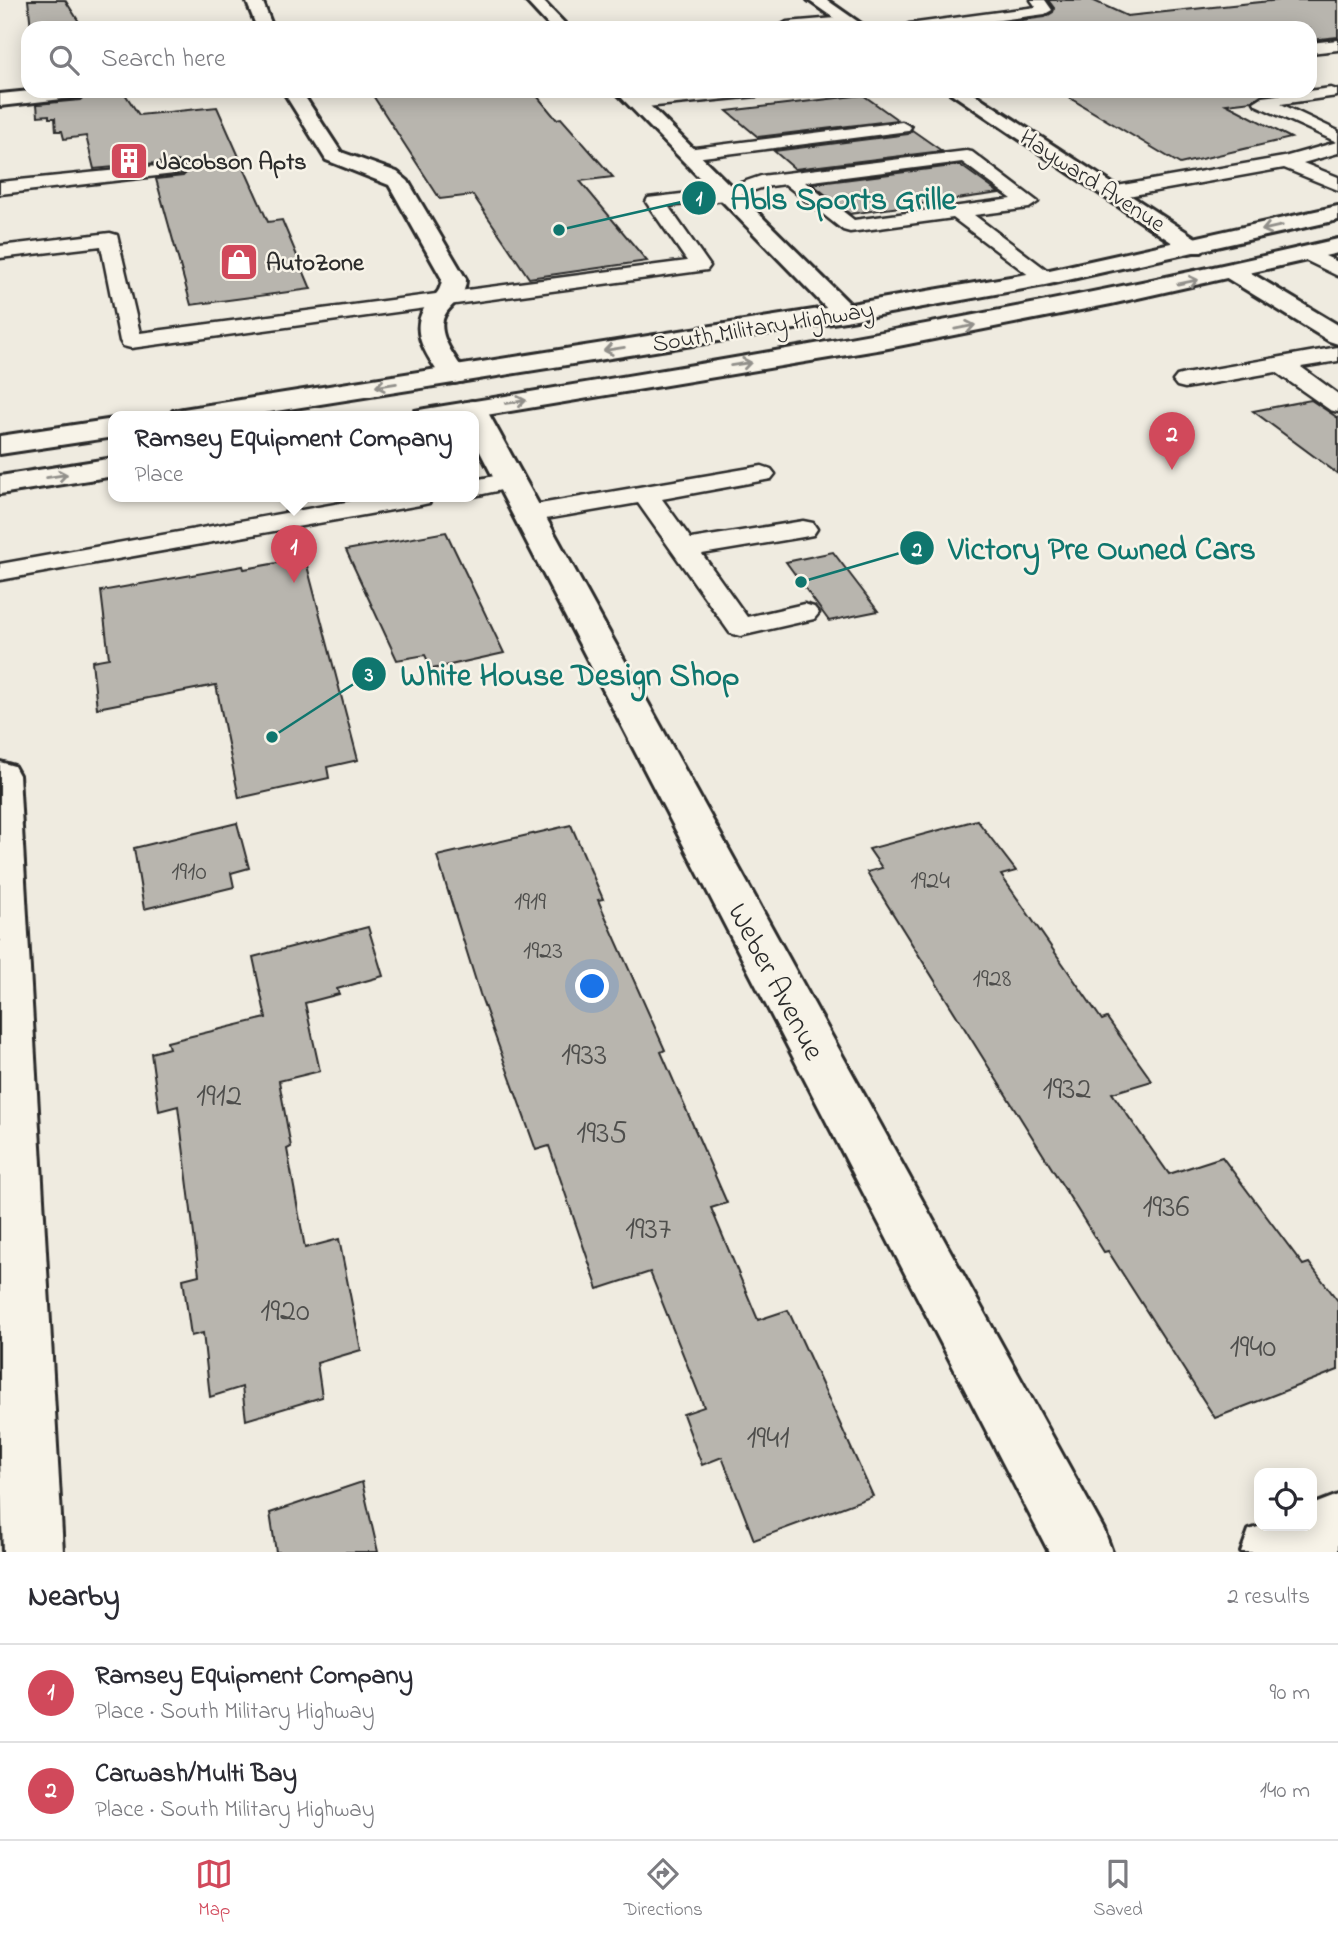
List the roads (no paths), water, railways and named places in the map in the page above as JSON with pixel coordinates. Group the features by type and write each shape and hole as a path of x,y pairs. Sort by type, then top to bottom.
{"street":[{"path":"254,0 262,21"},
{"path":"533,0 554,21"},
{"path":"816,0 848,21"},
{"path":"0,100 21,98"},
{"path":"296,98 332,156 387,174 397,181 454,279 450,297"},
{"path":"631,98 845,313"},
{"name":"Hayward Avenue","path":"968,98 1194,247"},
{"name":"South Military Highway","path":"434,411 463,392 845,313 1045,278 1338,213"},
{"name":"South Military Highway","path":"250,411 463,392 957,328 1233,272 1338,246"},
{"path":"1233,272 1338,336"},
{"name":"Weber Avenue","path":"450,297 433,313 433,341 463,392 471,411"},
{"path":"0,445 108,429"},
{"name":"Weber Avenue","path":"479,432 504,494 1082,1552"},
{"path":"0,485 108,468"},
{"path":"0,775 33,1552"},
{"path":"1271,1552 1338,1525"}],"lane":[{"path":"962,21 1045,10 1038,0"},
{"path":"1317,48 1338,45"},
{"path":"1317,50 1338,58"},
{"path":"1317,87 1334,95"},
{"path":"1303,98 1262,102 1338,137"},
{"path":"687,154 902,127"},
{"path":"1111,192 1286,163 1338,147"},
{"path":"0,252 110,239 131,341 700,266 655,202 726,194 761,183 790,179 967,156 1029,202 850,226 790,179"},
{"path":"1286,163 1338,184"},
{"path":"0,188 177,169"},
{"path":"957,212 1045,278"},
{"path":"1308,254 1338,270"},
{"path":"1185,381 1338,355"},
{"path":"1282,365 1338,405"},
{"path":"504,494 645,494 762,474"},
{"path":"645,494 740,627 804,613"},
{"path":"262,502 269,524"},
{"path":"0,572 392,502"},
{"path":"684,549 803,529"}],"place":[{"name":"Jacobson Apts","path":"129,161"},
{"name":"Abls Sports Grille","path":"559,230"},
{"name":"AutoZone","path":"239,262"},
{"name":"Carwash/Multi Bay","path":"1172,470"},
{"name":"Victory Pre Owned Cars","path":"801,582"},
{"name":"Ramsey Equipment Company","path":"294,583"},
{"name":"White House Design Shop","path":"272,737"}]}
